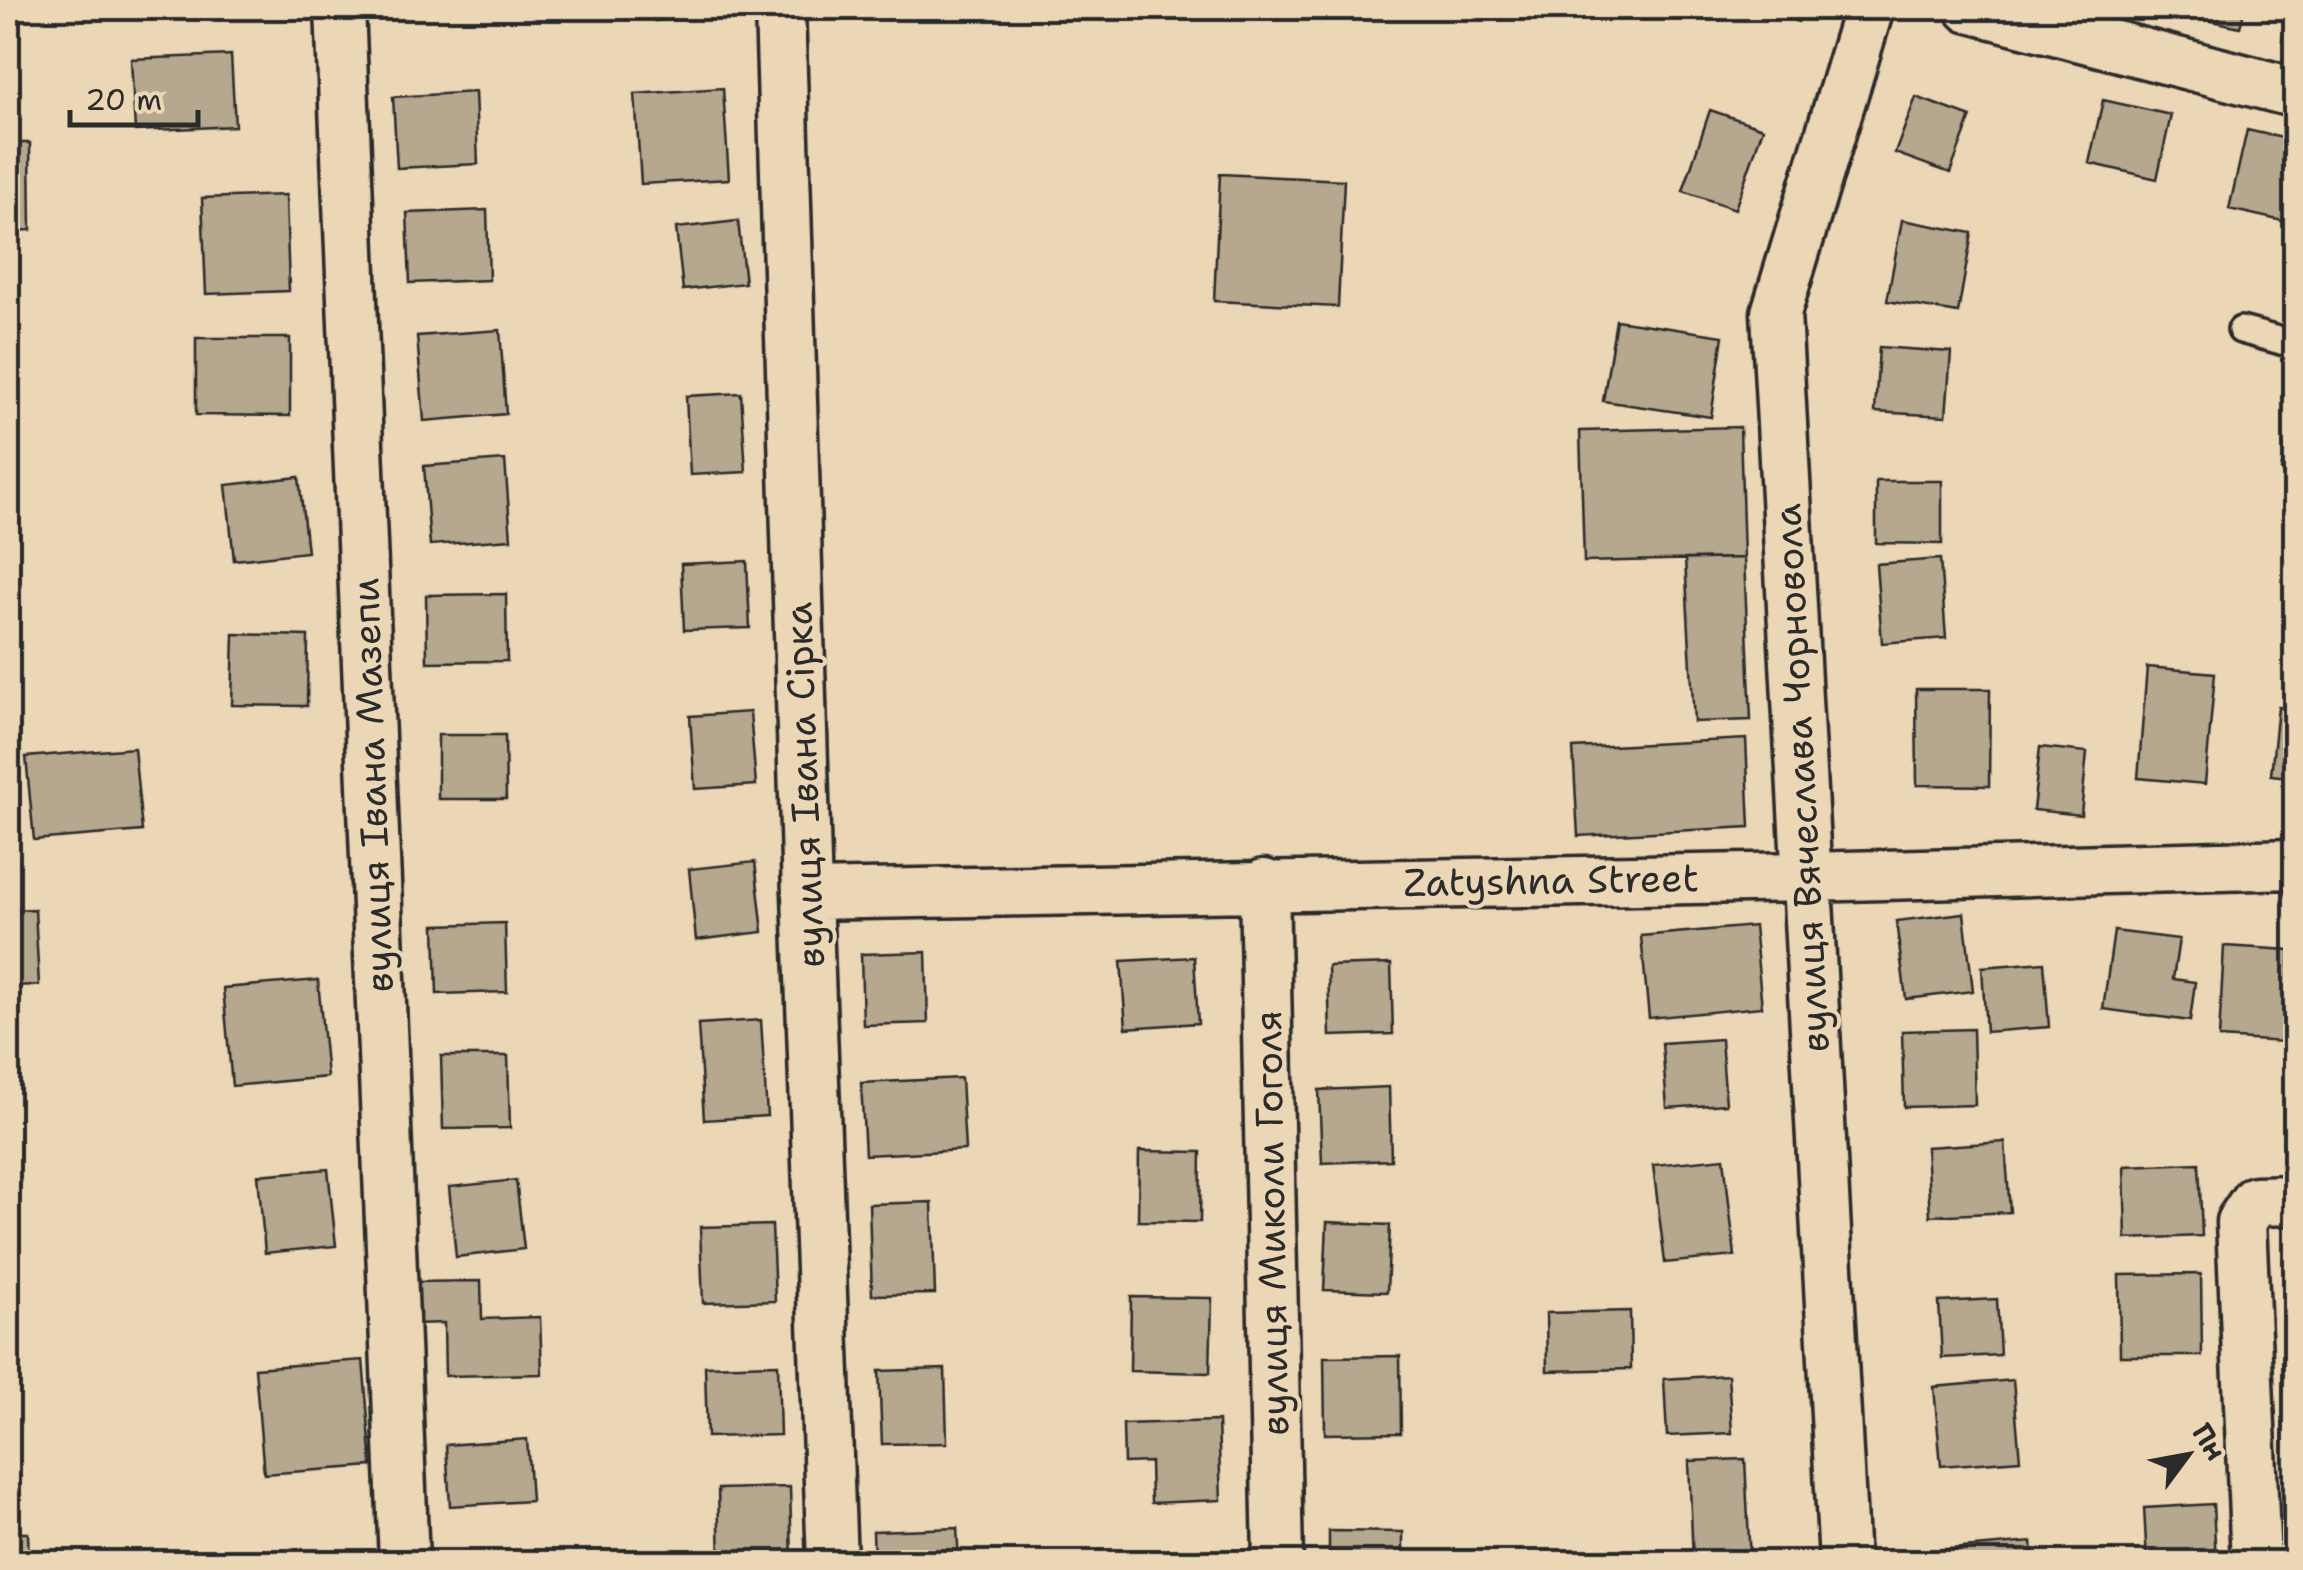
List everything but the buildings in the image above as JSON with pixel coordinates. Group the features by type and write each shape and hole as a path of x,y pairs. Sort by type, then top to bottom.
{"street":[{"name":"вулиця Івана Мазепи","path":"340,8 404,1562"},
{"name":"вулиця Івана Сірка","path":"780,8 832,1562"},
{"name":"вулиця Вячеслава Чорновола","path":"1844,1562 1776,314 1869,8"},
{"path":"1970,8 2296,93"},
{"name":"Zatyshna Street","path":"807,896 2296,864"},
{"name":"вулиця Миколи Гоголя","path":"1264,884 1278,1562"},
{"path":"2256,1562 2241,1222 2255,1201 2296,1200"}],"lane":[{"path":"2241,330 2296,344"}]}
